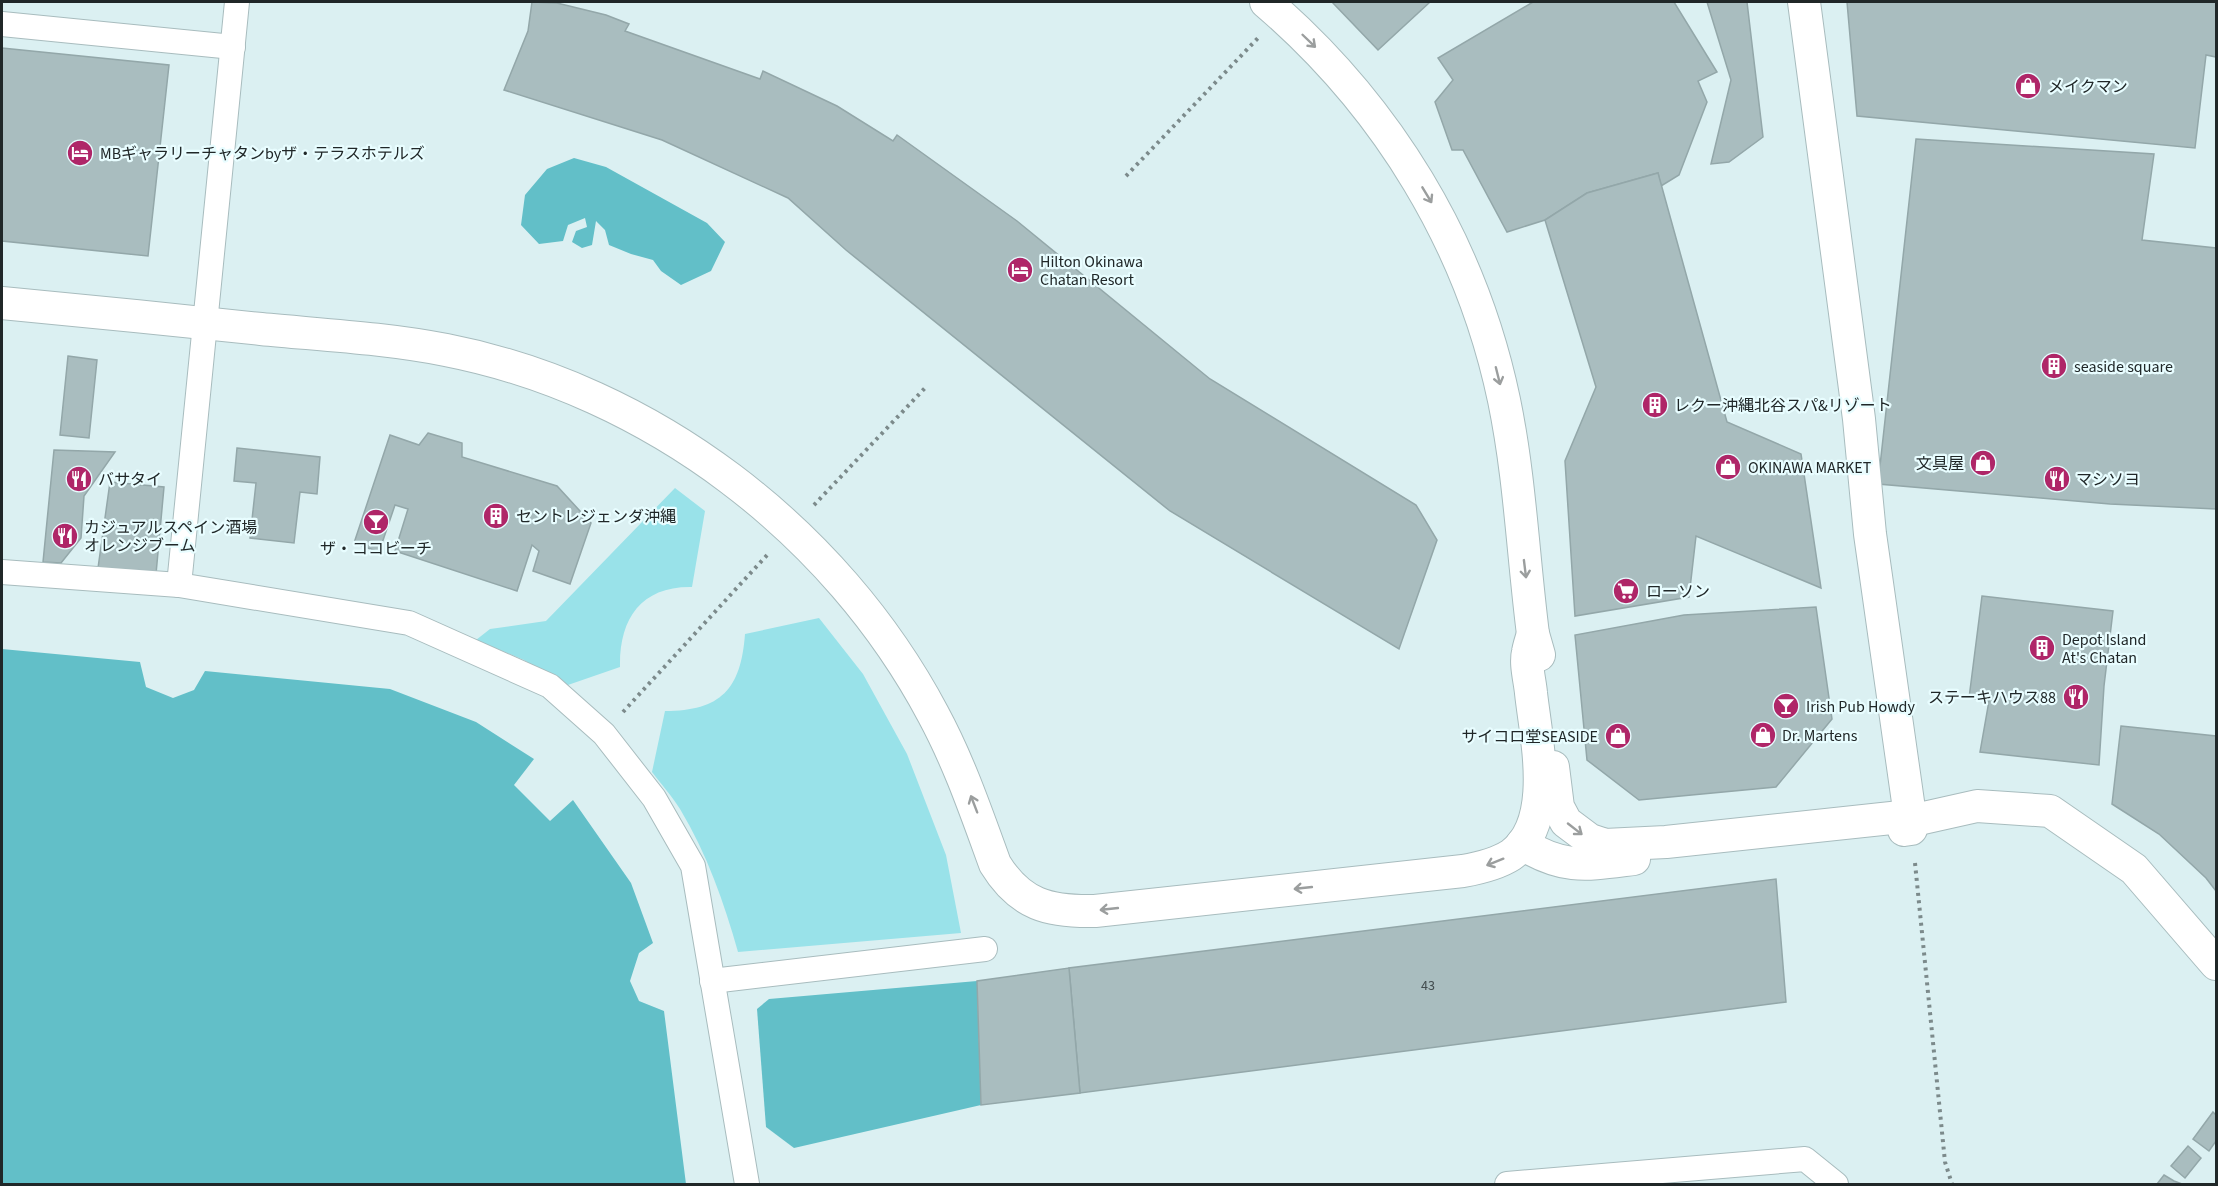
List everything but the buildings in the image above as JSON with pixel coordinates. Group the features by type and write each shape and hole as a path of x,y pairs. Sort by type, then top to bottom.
{"street":[{"path":"178,585 237,2"},
{"path":"1266,2 1343,76 1376,116 1405,158 1432,204 1467,275 1488,338 1504,401 1513,452 1533,634 1538,652 1558,807 1566,822 1590,840 1605,845 1619,846 1911,822"},
{"path":"1804,2 1859,419 1870,534 1911,822"},
{"path":"2,24 233,47"},
{"path":"2,303 385,341 447,350 539,377 623,412 655,429 717,468 779,517 807,543 874,621 919,690 944,734 969,790 995,864 1012,887 1023,897 1057,910 1095,910 1463,871 1494,864 1509,856 1521,844 1536,816 1539,796 1539,772 1527,654 1533,634"},
{"path":"2,572 178,585 409,623 550,686 604,734 654,798 693,866 747,1185"},
{"path":"1521,844 1554,860 1579,864 1911,822 1977,806 2050,811 2134,869 2217,964"},
{"path":"712,981 985,949"},
{"path":"1508,1185 1805,1159 1836,1185"}],"path":[{"path":"1126,176 1261,35"},
{"path":"810,509 925,388"},
{"path":"604,734 774,548"},
{"path":"1911,822 1945,1162 1952,1185"}],"shaded area":[{"path":"574,158 606,167 707,223 725,242 711,271 681,285 661,271 653,260 609,245 605,230 596,221 592,245 582,248 572,242 576,231 587,227 585,218 568,225 563,241 539,244 521,225 525,195 547,169"},
{"path":"675,488 705,511 692,587 659,592 636,609 624,634 620,667 565,686 524,660 476,640 490,629 546,621"},
{"path":"819,618 863,674 907,754 946,855 961,933 738,952 707,861 677,804 652,772 665,711 701,707 724,693 733,683 739,669 745,634"},
{"path":"2,649 140,662 146,687 173,698 194,690 205,671 390,689 476,722 534,759 514,785 550,821 573,800 631,883 653,943 639,953 630,981 639,1001 664,1011 686,1184 2,1184"},
{"path":"977,981 981,1105 794,1148 766,1127 757,1009 769,999"}],"place":[{"name":"メイクマン","path":"2028,86"},
{"name":"MBギャラリーチャタンbyザ・テラスホテルズ","path":"80,153"},
{"name":"Hilton Okinawa Chatan Resort","path":"1020,270"},
{"name":"seaside square","path":"2054,366"},
{"name":"レクー沖縄北谷スパ&リゾート","path":"1655,405"},
{"name":"文具屋","path":"1983,463"},
{"name":"OKINAWA MARKET","path":"1728,467"},
{"name":"バサタイ","path":"79,479"},
{"name":"マシソヨ","path":"2057,479"},
{"name":"セントレジェンダ沖縄","path":"496,516"},
{"name":"ザ・ココビーチ","path":"376,522"},
{"name":"カジュアルスペイン酒場 オレンジブーム","path":"65,536"},
{"name":"ローソン","path":"1626,591"},
{"name":"Depot Island At's Chatan","path":"2042,648"},
{"name":"ステーキハウス88","path":"2076,697"},
{"name":"Irish Pub Howdy","path":"1786,706"},
{"name":"Dr. Martens","path":"1763,735"},
{"name":"サイコロ堂SEASIDE","path":"1618,736"}]}
